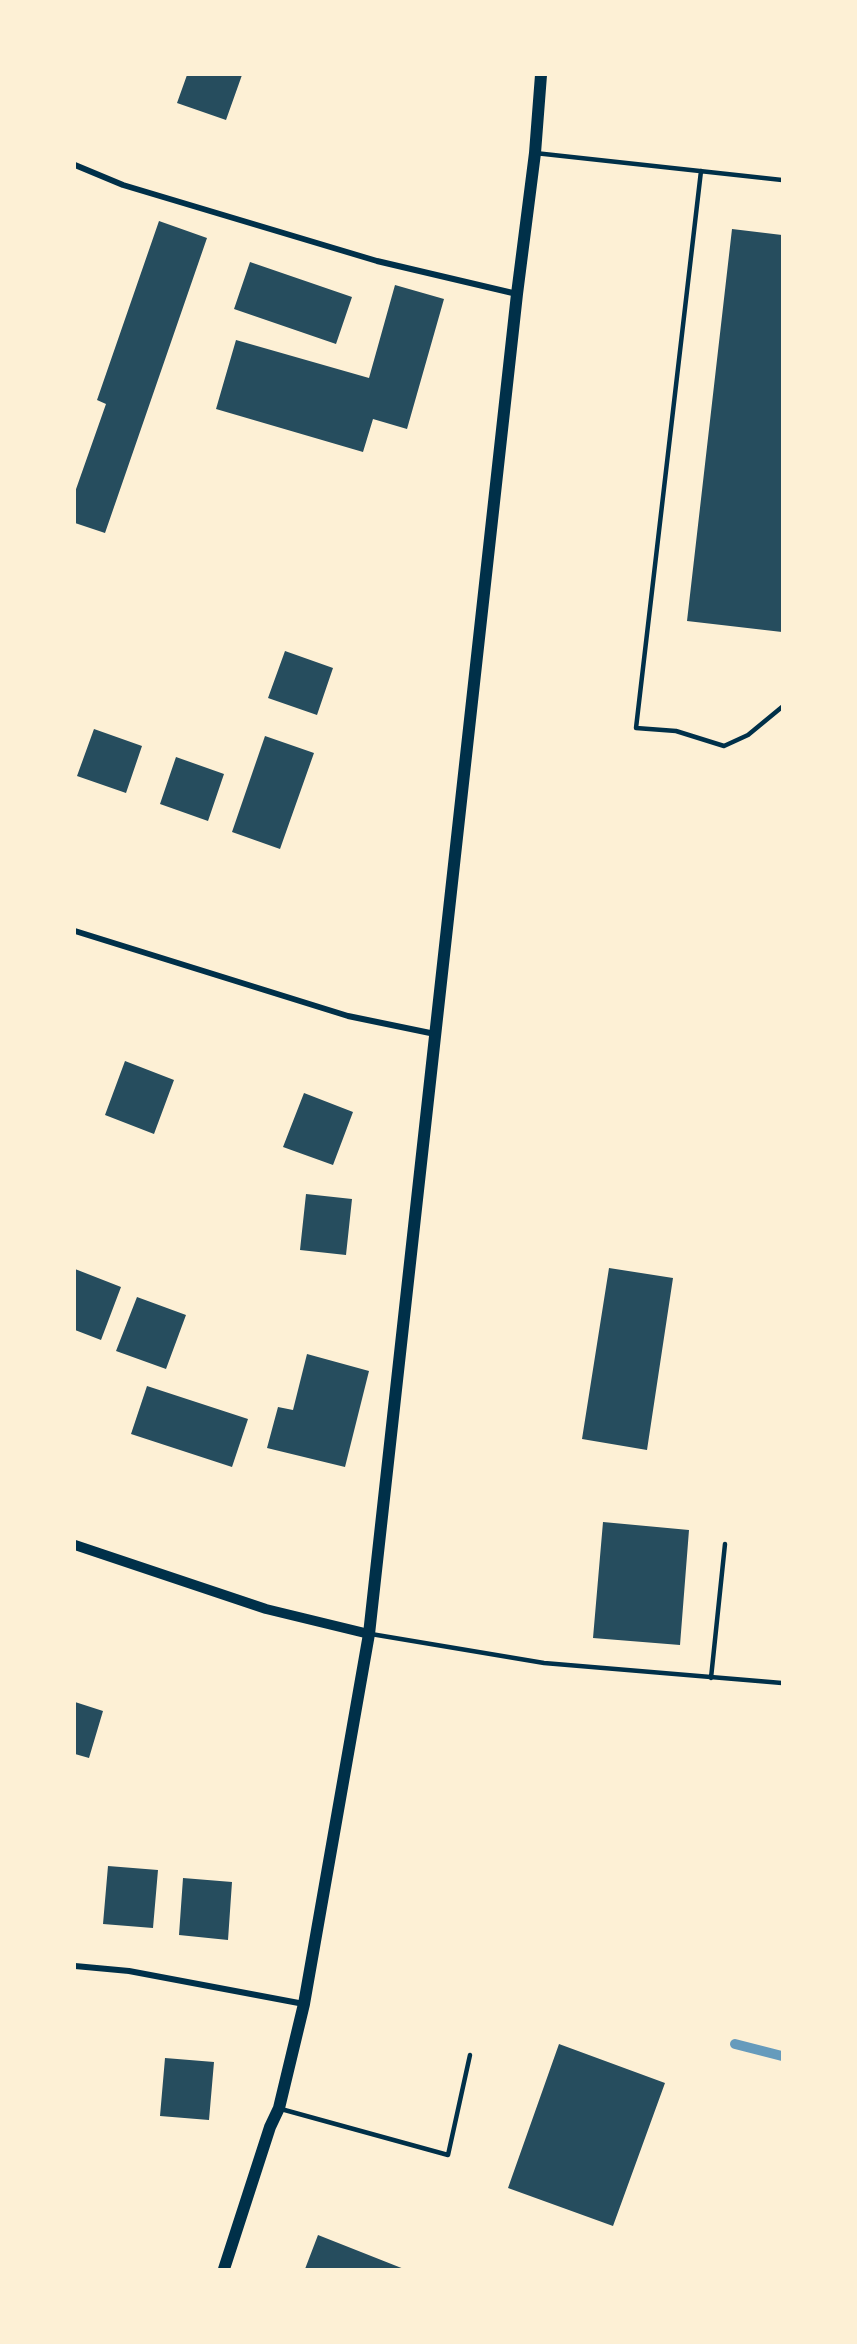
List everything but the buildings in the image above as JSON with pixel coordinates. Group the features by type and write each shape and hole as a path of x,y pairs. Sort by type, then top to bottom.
{"main road":[{"path":"224,2269 270,2127 279,2108 304,2004 369,1634 517,294 535,153 541,75"}],"street":[{"path":"75,165 123,184 377,261 517,294"},
{"path":"75,931 348,1016 435,1034"},
{"path":"75,1545 266,1609 369,1634"},
{"path":"75,1966 129,1971 304,2004"}],"lane":[{"path":"535,153 782,180"},
{"path":"701,171 636,728 676,731 724,746 748,735 782,708"},
{"path":"711,1678 725,1544"},
{"path":"369,1634 544,1663 782,1683"},
{"path":"279,2108 448,2155 470,2055"}],"waterway":[{"path":"735,2044 782,2056"}]}
